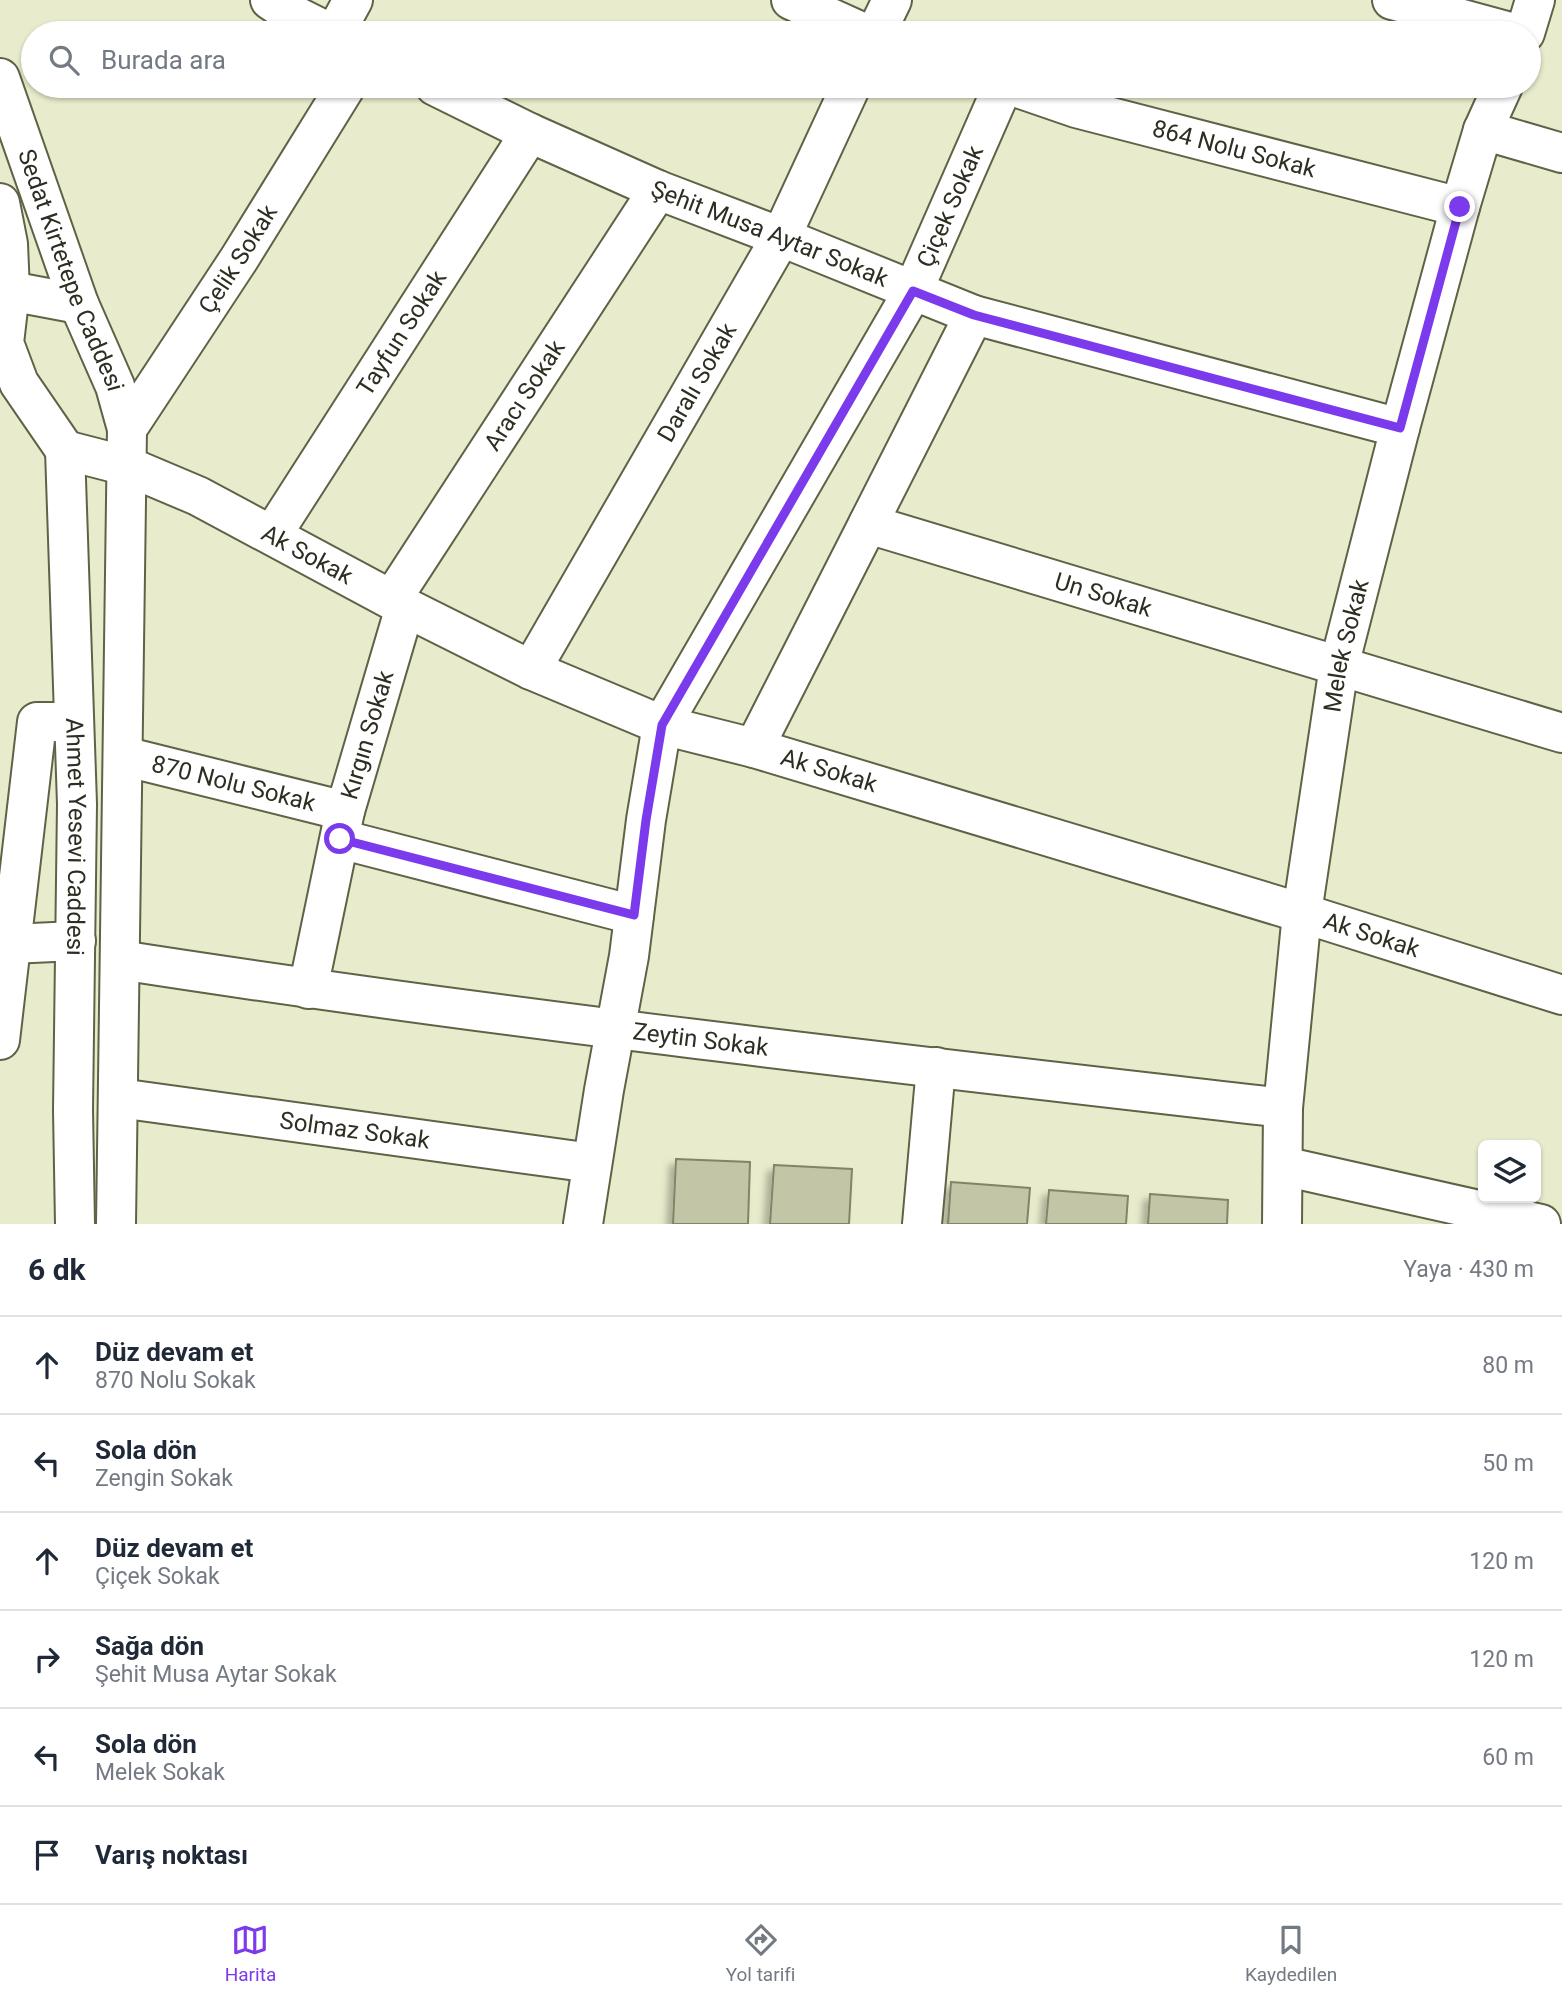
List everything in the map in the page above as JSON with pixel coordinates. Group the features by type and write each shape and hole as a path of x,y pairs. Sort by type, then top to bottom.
{"street":[{"path":"271,0 306,21"},
{"path":"342,21 354,0"},
{"path":"791,0 837,21"},
{"path":"882,21 892,0"},
{"path":"1392,0 1470,21"},
{"path":"1529,21 1535,0"},
{"name":"Sedat Kirtetepe Caddesi","path":"0,78 79,304 115,386 127,447"},
{"name":"Çelik Sokak","path":"127,447 339,98"},
{"name":"Şehit Musa Aytar Sokak","path":"459,98 658,190 974,315 1400,428"},
{"name":"Daralı Sokak","path":"531,670 782,237 846,98"},
{"name":"Çiçek Sokak","path":"662,725 913,291 998,98"},
{"name":"864 Nolu Sokak","path":"1047,98 1076,108 1460,207"},
{"name":"Melek Sokak","path":"1282,1224 1283,1108 1302,913 1339,666 1460,207 1483,130 1498,98"},
{"path":"1483,130 1562,153"},
{"name":"Tayfun Sokak","path":"272,535 530,133"},
{"name":"Aracı Sokak","path":"399,603 658,190"},
{"name":"Sedat Kirtetepe Caddesi","path":"0,203 8,244 4,343 10,380 65,450"},
{"path":"5,293 79,304"},
{"path":"754,748 974,315"},
{"name":"Ak Sokak","path":"65,450 127,447 198,496 399,603 531,670 662,725 754,748 1302,913 1562,995"},
{"name":"Ahmet Yesevi Caddesi","path":"116,1224 127,447"},
{"name":"Ahmet Yesevi Caddesi","path":"65,450 55,722 77,804 73,1110 75,1224"},
{"name":"Un Sokak","path":"868,524 1562,733"},
{"name":"Kırgın Sokak","path":"308,989 342,825 399,603"},
{"path":"0,1040 10,944 55,722"},
{"path":"583,1224 629,956 646,820 662,725"},
{"name":"870 Nolu Sokak","path":"123,756 634,915"},
{"path":"10,944 76,941"},
{"name":"Zeytin Sokak","path":"120,960 308,989 1283,1108"},
{"path":"922,1224 936,1067"},
{"name":"Solmaz Sokak","path":"119,1098 592,1163"},
{"path":"1283,1167 1541,1224"}],"building":[{"path":"676,1159 750,1162 748,1224 673,1224"},
{"path":"774,1165 852,1169 849,1224 770,1224"},
{"path":"951,1182 1030,1188 1027,1224 948,1224"},
{"path":"1049,1190 1128,1196 1126,1224 1046,1224"},
{"path":"1150,1194 1228,1200 1227,1224 1148,1224"}],"route":[{"path":"340,839 634,915 662,725 913,291 974,315 1400,428 1460,207"}]}
